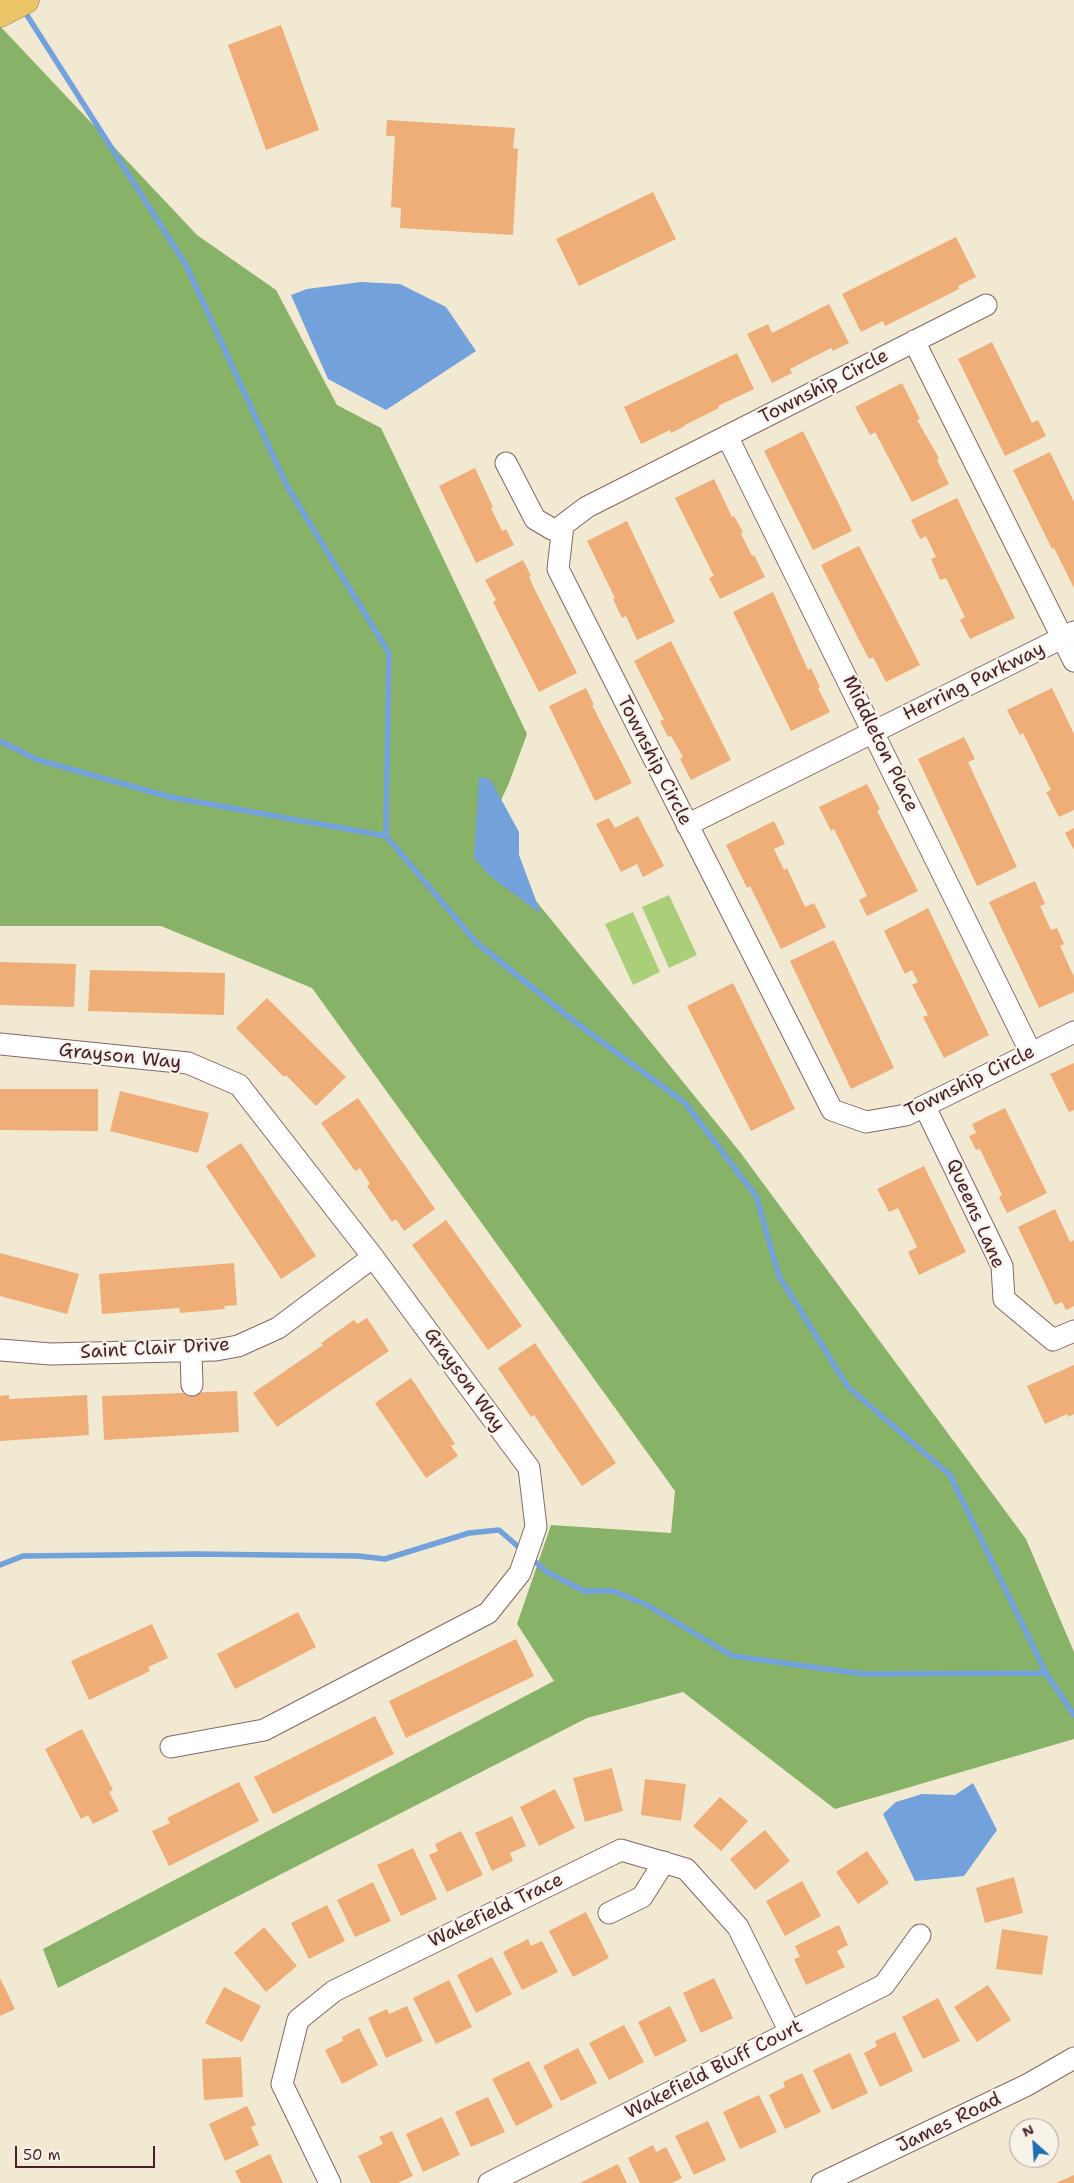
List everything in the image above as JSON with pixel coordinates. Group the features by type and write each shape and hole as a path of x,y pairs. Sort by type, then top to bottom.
{"main road":[{"path":"0,13 24,0"}],"street":[{"name":"Township Circle","path":"986,305 587,507 563,525 558,569 832,1110 866,1122 906,1115 1074,1032"},
{"path":"914,341 1068,635 1074,661"},
{"name":"Middleton Place","path":"727,436 1031,1053"},
{"path":"506,463 535,519 552,529 562,532"},
{"name":"Herring Parkway","path":"686,825 1068,635"},
{"name":"Grayson Way","path":"0,1044 188,1063 239,1085 373,1257 529,1468 536,1527 520,1573 488,1612 264,1730 171,1747"},
{"name":"Queens Lane","path":"925,1107 1002,1266 1004,1299 1053,1340 1074,1331"},
{"name":"Saint Clair Drive","path":"0,1350 43,1354 216,1350 238,1346 260,1338 296,1315 373,1257"},
{"path":"191,1351 192,1385"},
{"name":"Wakefield Trace","path":"330,2183 282,2084 298,2020 334,1991 622,1850 686,1869 738,1928 790,2032"},
{"path":"609,1913 642,1897 664,1862"},
{"name":"Wakefield Bluff Court","path":"489,2183 884,1985 920,1935"},
{"name":"James Road","path":"822,2183 1027,2085 1074,2058"}],"green space":[{"path":"0,26 197,235 276,290 337,405 381,428 527,734 509,783 484,837 740,1152 1026,1539 1074,1652 1074,1739 835,1809 683,1692 587,1718 58,1988 43,1949 554,1681 517,1624 551,1525 671,1533 675,1491 312,988 161,926 0,926"},
{"path":"669,895 697,955 669,968 642,907"},
{"path":"633,912 660,972 633,985 605,924"}],"water":[{"path":"361,282 400,284 446,307 476,351 386,410 328,379 291,295 307,289"},
{"path":"479,777 490,779 519,832 519,855 541,914 490,876 474,858"},
{"path":"973,1783 997,1830 964,1876 915,1881 883,1814 896,1802 922,1794 955,1795"}],"building":[{"path":"281,25 319,130 266,150 228,45"},
{"path":"387,120 515,128 513,148 518,149 513,235 400,228 401,208 391,207 395,136 386,136"},
{"path":"653,192 676,239 579,286 556,239"},
{"path":"956,237 976,277 958,286 959,289 885,326 883,321 861,332 842,294"},
{"path":"829,304 849,343 833,351 831,348 790,369 792,373 772,383 747,334 768,324 772,333"},
{"path":"992,342 1032,423 1038,420 1046,436 1005,456 958,359"},
{"path":"737,353 754,389 718,406 719,408 671,433 670,430 641,444 624,407"},
{"path":"902,383 920,419 917,420 939,458 937,460 949,484 912,502 875,432 870,435 855,407"},
{"path":"803,431 852,531 813,550 764,451"},
{"path":"1050,452 1074,502 1074,588 1054,548 1052,549 1013,470"},
{"path":"475,468 502,531 506,529 514,545 476,563 439,486"},
{"path":"714,479 732,517 734,516 743,532 741,534 752,556 754,555 765,577 720,599 709,578 714,576 675,498"},
{"path":"957,498 1015,618 970,639 960,620 965,617 946,578 940,580 931,559 936,557 926,536 920,539 911,520"},
{"path":"627,521 675,622 637,640 626,616 622,618 613,599 615,598 587,541"},
{"path":"859,546 920,665 886,682 873,657 869,659 821,565"},
{"path":"523,560 531,576 529,577 534,588 577,673 539,692 493,602 496,600 485,580"},
{"path":"773,592 808,670 811,668 820,687 818,688 830,712 791,731 733,612"},
{"path":"671,641 731,760 691,780 680,759 683,757 671,736 668,737 660,721 664,720 634,661"},
{"path":"586,688 594,705 592,705 632,783 595,801 549,706"},
{"path":"1052,688 1074,734 1074,810 1059,817 1046,792 1051,790 1023,733 1020,735 1007,710"},
{"path":"964,737 975,759 968,762 1017,867 977,886 918,759"},
{"path":"867,784 880,809 877,811 918,891 867,916 859,900 867,896 834,829 831,831 819,807"},
{"path":"638,816 664,866 643,877 637,864 621,872 596,824 609,818 615,828"},
{"path":"774,821 785,844 774,849 784,870 787,868 805,907 814,903 826,927 781,949 750,886 747,888 726,845"},
{"path":"1074,828 1074,850 1065,833"},
{"path":"1035,881 1045,904 1040,906 1051,930 1057,928 1064,944 1060,946 1074,977 1074,992 1039,1008 989,902"},
{"path":"928,908 989,1035 944,1058 923,1017 928,1015 912,985 918,982 912,970 905,974 884,931"},
{"path":"834,940 894,1068 851,1089 790,961"},
{"path":"0,962 76,964 74,1007 0,1005"},
{"path":"90,970 225,973 224,1015 88,1011"},
{"path":"733,983 795,1109 751,1131 687,1006"},
{"path":"267,998 346,1077 316,1106 286,1075 284,1077 236,1028"},
{"path":"1074,1063 1074,1110 1069,1112 1050,1074"},
{"path":"0,1089 98,1089 98,1131 0,1130"},
{"path":"120,1091 209,1113 198,1153 110,1131"},
{"path":"358,1098 435,1209 404,1231 396,1219 392,1222 367,1186 370,1184 360,1168 355,1171 321,1123"},
{"path":"1005,1108 1047,1193 1007,1213 999,1197 1002,1195 980,1149 976,1150 969,1136 976,1133 972,1124"},
{"path":"241,1143 316,1256 281,1279 206,1166"},
{"path":"924,1166 966,1252 919,1275 908,1252 917,1247 898,1208 889,1212 877,1189"},
{"path":"1055,1209 1070,1242 1074,1240 1074,1306 1066,1310 1062,1302 1055,1305 1018,1227"},
{"path":"446,1220 522,1326 488,1350 412,1245"},
{"path":"0,1253 79,1274 67,1314 0,1296"},
{"path":"234,1263 237,1305 224,1306 225,1309 180,1313 179,1308 102,1314 99,1274"},
{"path":"367,1318 389,1351 277,1427 253,1393 323,1345 321,1343 354,1320 357,1324"},
{"path":"535,1343 616,1463 582,1486 534,1415 531,1417 498,1368"},
{"path":"1074,1365 1074,1414 1068,1417 1067,1414 1045,1424 1027,1386"},
{"path":"411,1378 455,1444 451,1446 458,1456 426,1478 375,1403"},
{"path":"237,1391 239,1432 104,1440 102,1396"},
{"path":"9,1395 9,1399 87,1395 89,1435 0,1441 0,1396"},
{"path":"298,1612 316,1647 235,1689 217,1654"},
{"path":"152,1624 168,1658 148,1667 150,1671 89,1700 71,1661"},
{"path":"516,1639 534,1676 406,1738 389,1701"},
{"path":"375,1716 394,1754 273,1814 254,1777"},
{"path":"82,1729 113,1790 109,1792 119,1811 93,1824 88,1815 81,1819 45,1749"},
{"path":"612,1768 623,1811 585,1822 573,1778"},
{"path":"645,1779 686,1784 681,1821 641,1815"},
{"path":"239,1782 259,1821 169,1866 152,1831 170,1823 167,1818"},
{"path":"555,1789 575,1828 539,1846 520,1807"},
{"path":"720,1797 748,1821 721,1851 693,1826"},
{"path":"512,1816 526,1846 510,1853 513,1861 492,1871 475,1833"},
{"path":"765,1830 790,1861 755,1890 730,1859"},
{"path":"461,1831 483,1875 447,1892 429,1855 438,1851 435,1844"},
{"path":"413,1848 437,1899 401,1916 377,1865"},
{"path":"867,1851 889,1883 858,1904 836,1872"},
{"path":"1014,1877 1023,1913 985,1923 976,1888"},
{"path":"802,1881 821,1916 785,1936 766,1901"},
{"path":"373,1882 391,1921 355,1937 337,1900"},
{"path":"327,1905 345,1941 309,1959 291,1923"},
{"path":"586,1912 609,1958 573,1977 549,1931"},
{"path":"839,1925 848,1945 837,1951 845,1967 806,1985 794,1959 800,1957 795,1946"},
{"path":"264,1927 297,1966 266,1992 234,1953"},
{"path":"1002,1929 1048,1936 1042,1975 996,1969"},
{"path":"528,1939 531,1946 542,1941 558,1972 522,1990 503,1952"},
{"path":"492,1957 512,1994 476,2013 457,1975"},
{"path":"0,1978 15,2009 0,2016"},
{"path":"714,1978 733,2018 701,2033 683,1993"},
{"path":"449,1980 472,2027 436,2044 413,1998"},
{"path":"988,1985 1011,2020 977,2042 954,2007"},
{"path":"224,1987 261,2006 242,2042 205,2023"},
{"path":"938,1998 960,2041 923,2059 902,2017"},
{"path":"407,2006 423,2041 386,2058 368,2018 387,2009 389,2014"},
{"path":"670,2006 687,2041 655,2057 638,2022"},
{"path":"624,2025 644,2062 609,2080 589,2043"},
{"path":"359,2028 378,2065 342,2084 325,2050 343,2041 342,2037"},
{"path":"895,2032 913,2071 880,2087 864,2053 877,2046 875,2041"},
{"path":"578,2048 597,2083 561,2101 543,2066"},
{"path":"850,2053 868,2093 832,2110 813,2070"},
{"path":"241,2057 243,2097 204,2100 202,2059"},
{"path":"529,2061 553,2107 516,2126 492,2079"},
{"path":"802,2073 821,2112 785,2129 769,2095 785,2087 783,2082"},
{"path":"759,2095 777,2132 740,2149 723,2112"},
{"path":"488,2097 505,2132 471,2147 455,2112"},
{"path":"247,2106 256,2125 251,2127 259,2145 225,2161 209,2124"},
{"path":"442,2117 460,2155 423,2172 406,2134"},
{"path":"708,2121 726,2160 694,2175 675,2136"},
{"path":"392,2131 413,2176 398,2183 371,2183 358,2156 383,2144 379,2137"},
{"path":"653,2145 656,2152 666,2147 682,2178 672,2183 640,2183 628,2158"},
{"path":"270,2154 283,2183 241,2183 235,2171"},
{"path":"618,2164 627,2183 580,2183"},
{"path":"1074,2175 1074,2183 1056,2183"}],"waterway":[{"path":"23,9 186,265 287,486 389,653 386,836"},
{"path":"0,741 38,760 170,797 386,836 476,942 575,1022 685,1103 756,1196 779,1276 848,1387 950,1475 1046,1673 1074,1715"},
{"path":"0,1565 23,1556 196,1554 358,1556 385,1559 469,1533 499,1530 522,1550"},
{"path":"531,1558 547,1572 584,1591 613,1591 647,1605 733,1656 863,1674 1046,1673"}]}
